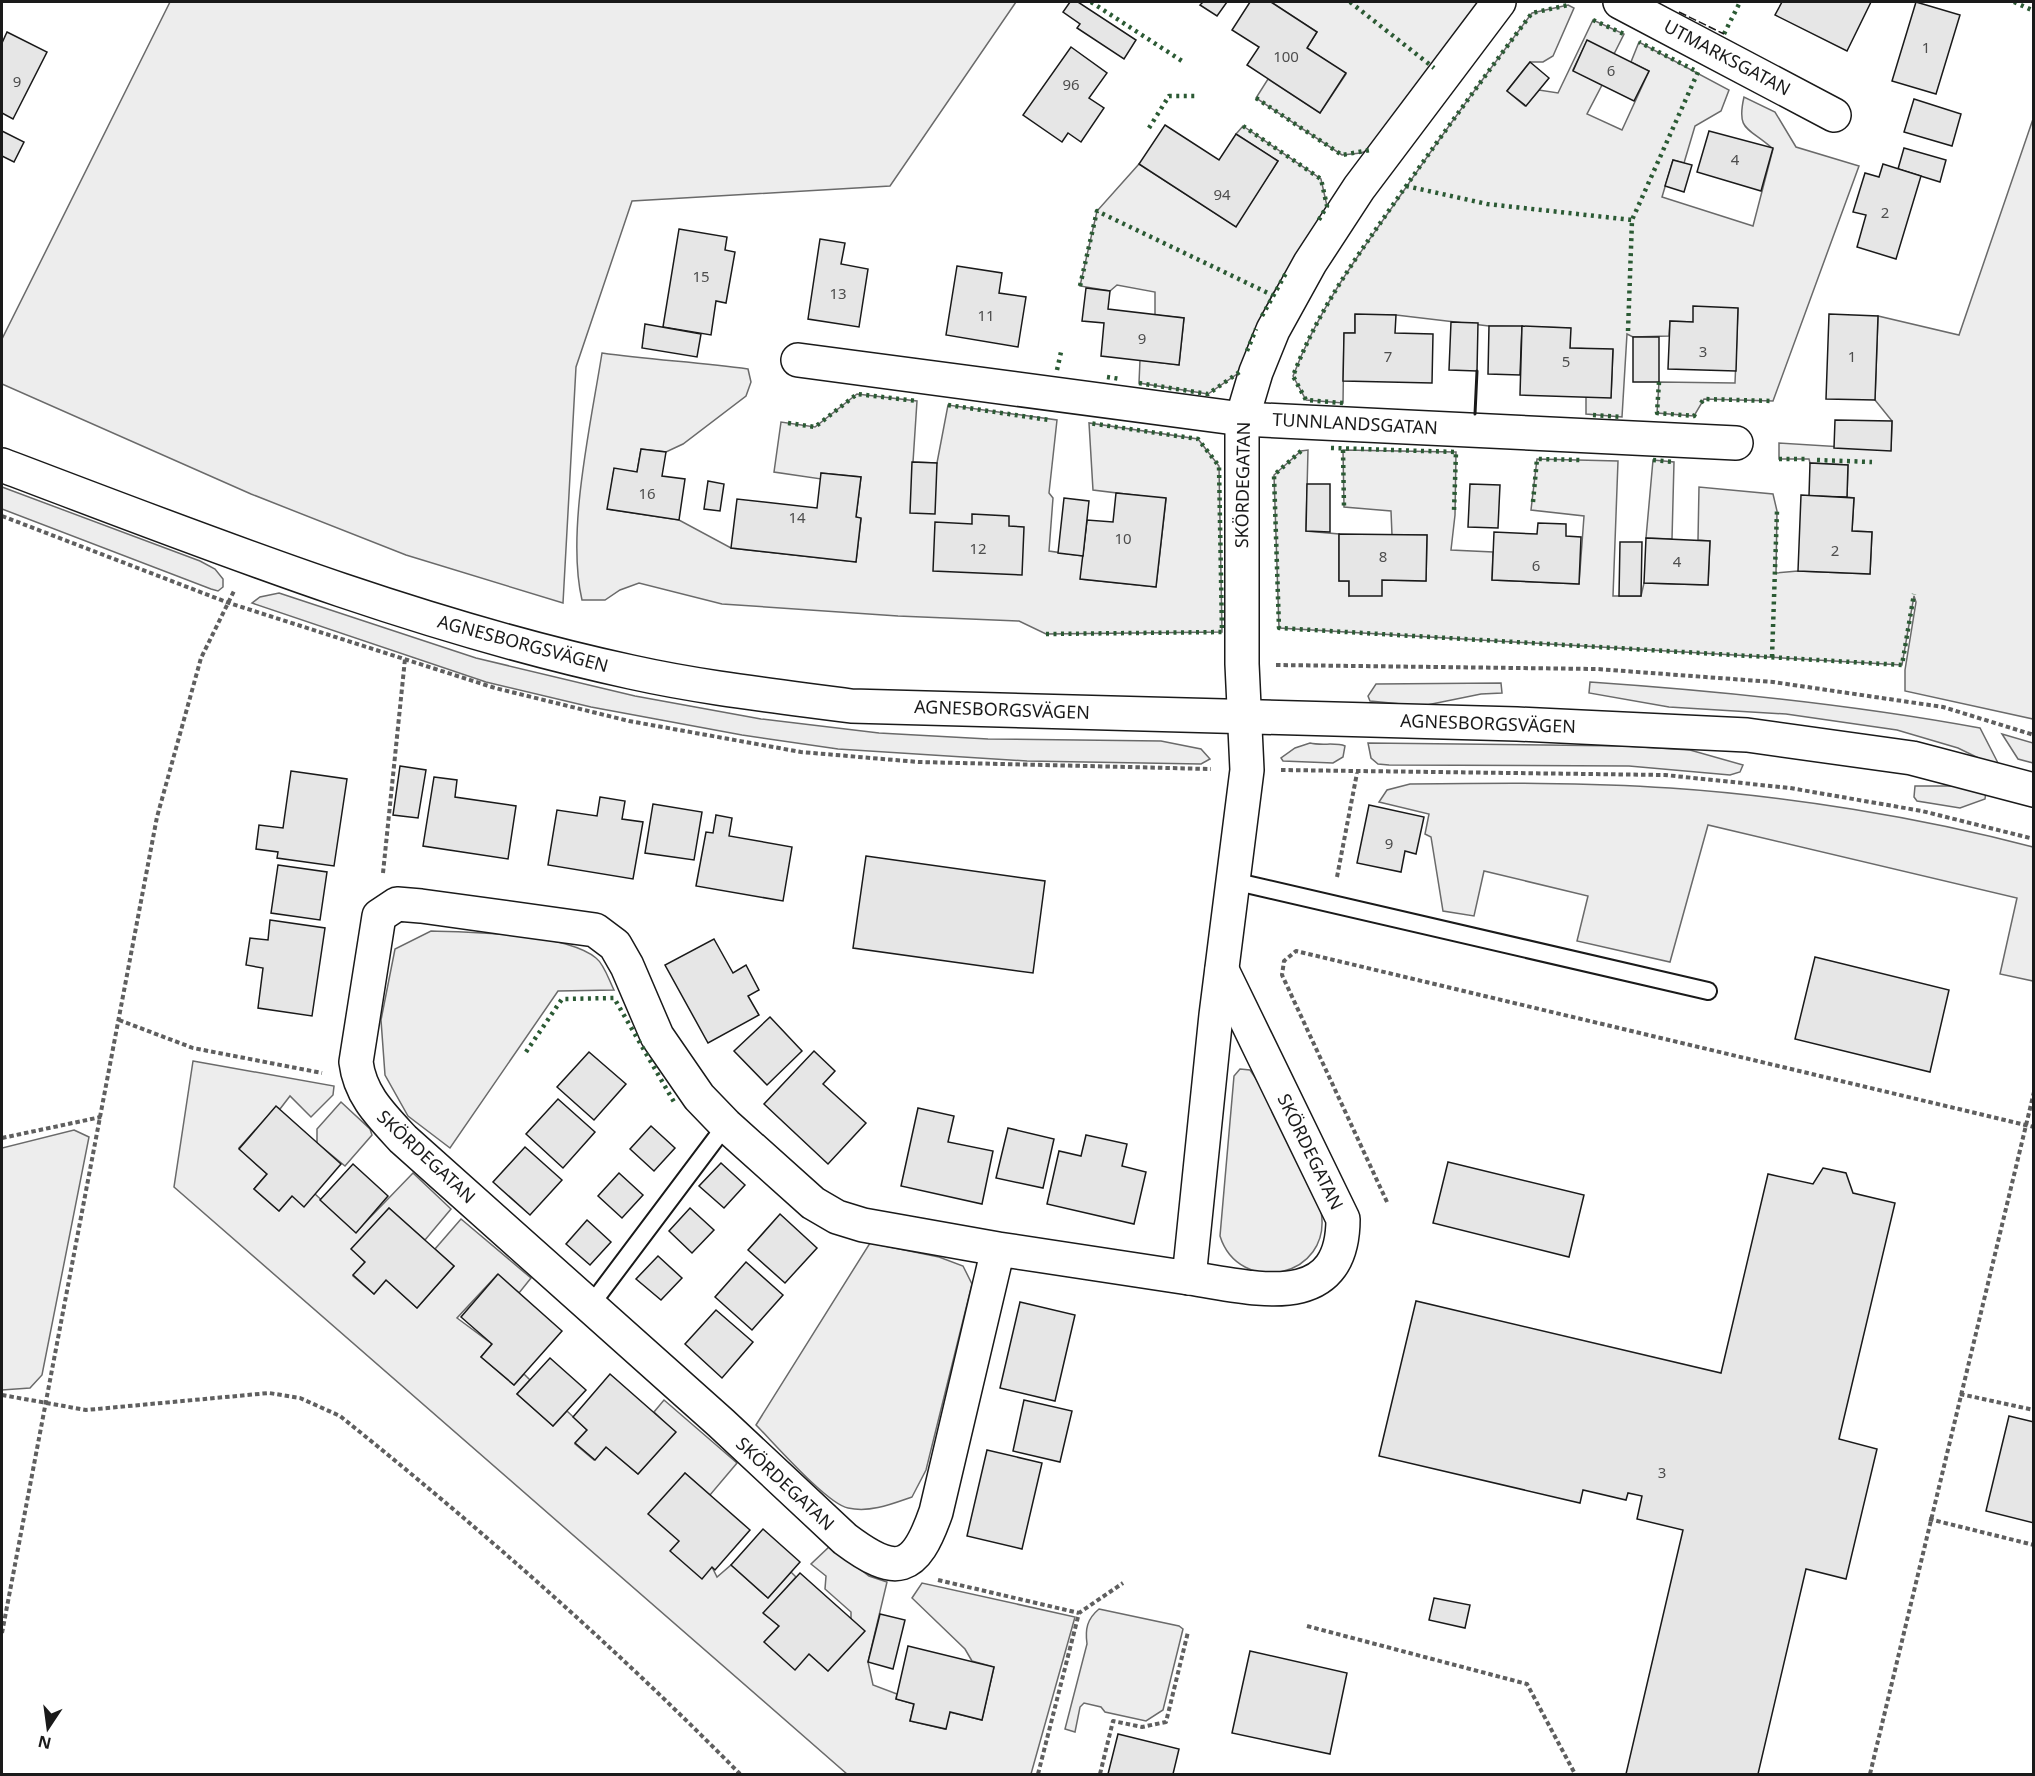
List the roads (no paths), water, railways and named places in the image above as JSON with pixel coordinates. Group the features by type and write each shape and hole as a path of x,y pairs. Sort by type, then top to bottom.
{"street":[{"name":"SKÖRDEGATAN","path":"1189,1278 1222,970 1247,770 1242,664 1242,419 1256,372 1273,330 1310,263 1359,188 1499,2"},
{"name":"UTMARKSGATAN","path":"1620,2 1834,115"},
{"name":"TUNNLANDSGATAN","path":"798,360 1242,419 1736,443"},
{"name":"AGNESBORGSVÄGEN","path":"2,465 248,557 413,614 524,646 632,672 742,692 850,706 1517,724 1748,735 1912,759 2034,790"},
{"name":"SKÖRDEGATAN","path":"998,1249 936,1512 925,1542 916,1555 905,1564 887,1563 866,1555 845,1539 721,1423 403,1139 372,1106 358,1080 356,1062 379,916 397,904 595,930 615,945 627,966 657,1035 699,1097 726,1125 813,1203 837,1217 998,1249 1264,1289 1290,1290 1310,1284 1332,1265 1343,1242 1343,1219 1222,970"}],"lane":[{"path":"1233,881 1708,991"},
{"path":"590,1306 726,1125"}]}
